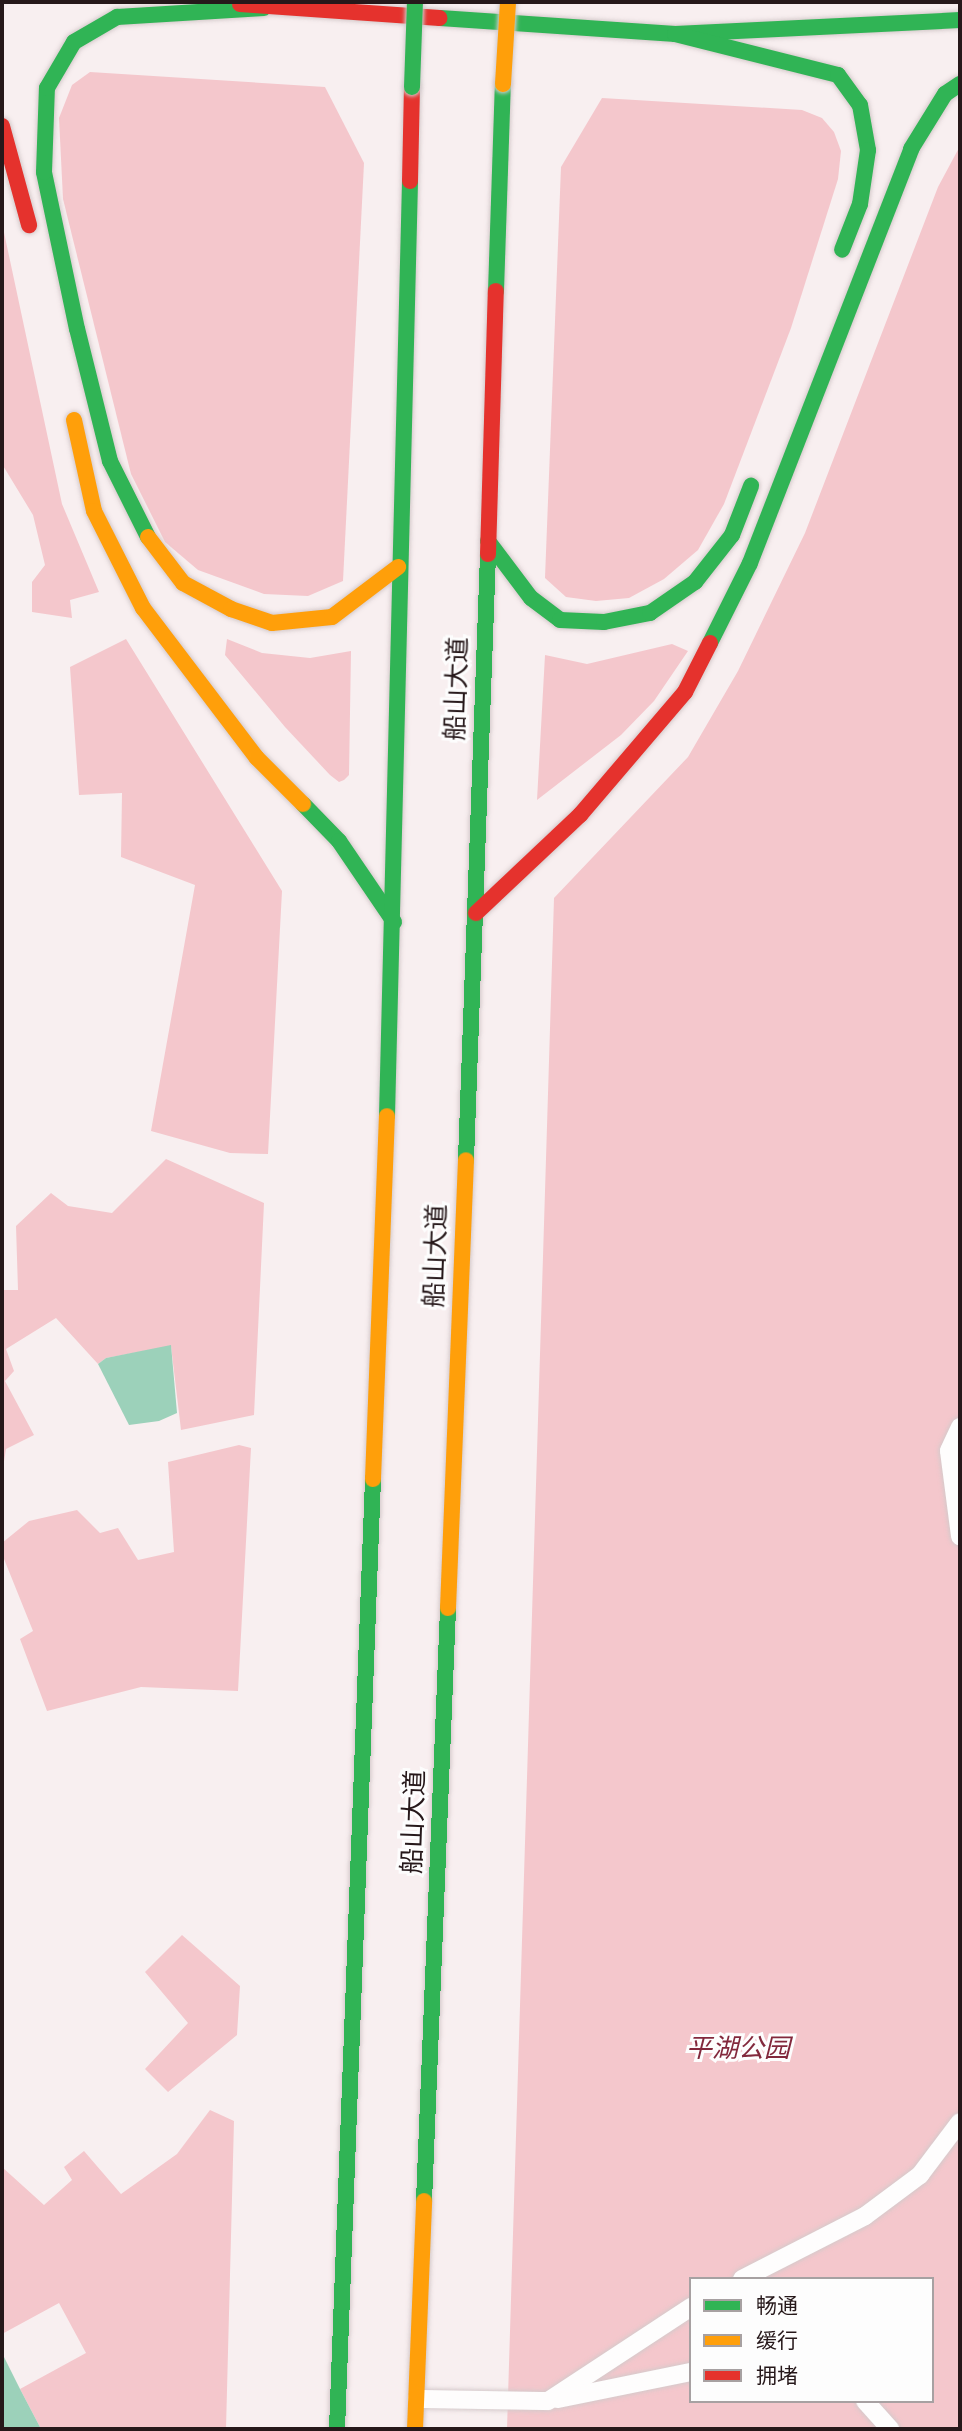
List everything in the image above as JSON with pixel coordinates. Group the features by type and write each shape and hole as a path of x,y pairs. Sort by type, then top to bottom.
{"highway":[{"path":"221,2 264,8 675,34 960,20"},
{"path":"337,2429 394,922 398,567 415,2"},
{"name":"船山大道","path":"415,2429 508,2"},
{"path":"264,8 117,16 75,42 47,88 44,172 77,329 110,461 153,549 183,583 231,609 272,623 332,617 398,567"},
{"path":"675,34 838,75 860,105 868,150 860,204 836,267"},
{"path":"475,913 580,815 685,692 750,563 911,149 945,94 960,83"},
{"path":"2,125 34,245"},
{"path":"70,404 94,511 143,608 257,758 339,841 394,922"},
{"path":"488,541 531,598 559,620 604,622 650,613 695,582 732,535 757,471"}],"lane":[{"path":"960,1427 949,1451 960,1536"},
{"path":"746,2277 865,2216 920,2175 960,2122"},
{"path":"548,2401 689,2308"},
{"path":"417,2399 548,2401 689,2372"},
{"path":"867,2403 890,2429"}],"green space":[{"path":"90,72 325,87 364,163 343,581 308,596 264,594 198,570 165,542 131,474 63,199 59,118 72,85"},
{"path":"602,98 802,110 822,118 834,132 841,151 838,179 791,328 724,504 698,550 664,579 629,598 596,601 566,597 545,578 561,167"},
{"name":"平湖公园","path":"960,146 960,2429 507,2429 554,898 688,757 738,671 805,533 938,187"},
{"path":"2,223 62,504 99,592 70,600 72,618 32,612 32,582 45,565 33,515 2,464"},
{"path":"126,639 282,891 268,1154 230,1153 151,1131 195,885 121,857 122,793 79,795 70,667"},
{"path":"227,639 262,653 310,658 351,651 349,775 344,780 339,782 330,775 285,727 225,655"},
{"path":"672,644 688,651 654,701 621,735 537,800 545,655 587,664"},
{"path":"166,1159 264,1203 254,1415 181,1430 171,1346 106,1358 98,1364 56,1318 6,1349 14,1371 5,1381 34,1435 6,1449 2,1474 2,1290 18,1290 16,1226 51,1193 68,1206 112,1213"},
{"path":"239,1445 251,1448 238,1691 141,1687 47,1711 20,1639 33,1631 2,1554 2,1543 29,1521 77,1510 100,1533 118,1528 138,1560 174,1552 168,1462"},
{"path":"182,1935 240,1986 237,2035 168,2092 145,2069 188,2023 145,1972"},
{"path":"210,2110 234,2121 226,2429 41,2429 20,2389 86,2353 59,2303 2,2334 2,2167 44,2205 72,2180 64,2167 84,2151 121,2194 177,2154"}],"shaded area":[{"path":"171,1345 177,1413 159,1421 129,1425 98,1364 106,1358"},
{"path":"2,2353 20,2389 41,2429 2,2429"}],"traffic: fast":[{"path":"412,87 415,2"},
{"path":"148,537 110,461 77,329 44,172 47,88 74,42 117,17 264,8"},
{"path":"440,18 675,34 960,20"},
{"path":"675,34 838,75 860,105 868,150 860,204 842,250"},
{"path":"496,291 503,84"},
{"path":"710,643 750,563 911,149 945,94 960,84"},
{"path":"387,1116 410,181"},
{"path":"488,541 531,598 560,620 604,622 650,613 695,582 732,535 751,486"},
{"path":"466,1160 488,554"},
{"path":"303,804 339,841 394,922"},
{"path":"337,2429 373,1479"},
{"path":"424,2201 448,1608"}],"traffic: slow":[{"path":"503,84 508,2"},
{"path":"74,420 94,511 143,608 257,758 303,804"},
{"path":"148,537 183,583 231,609 272,623 332,617 398,567"},
{"path":"373,1479 387,1116"},
{"path":"448,1608 466,1160"},
{"path":"415,2429 424,2201"}],"traffic: jam":[{"path":"240,4 440,18"},
{"path":"410,181 412,87"},
{"path":"2,126 29,225"},
{"path":"488,554 496,291"},
{"path":"476,913 580,815 685,692 710,643"}]}
